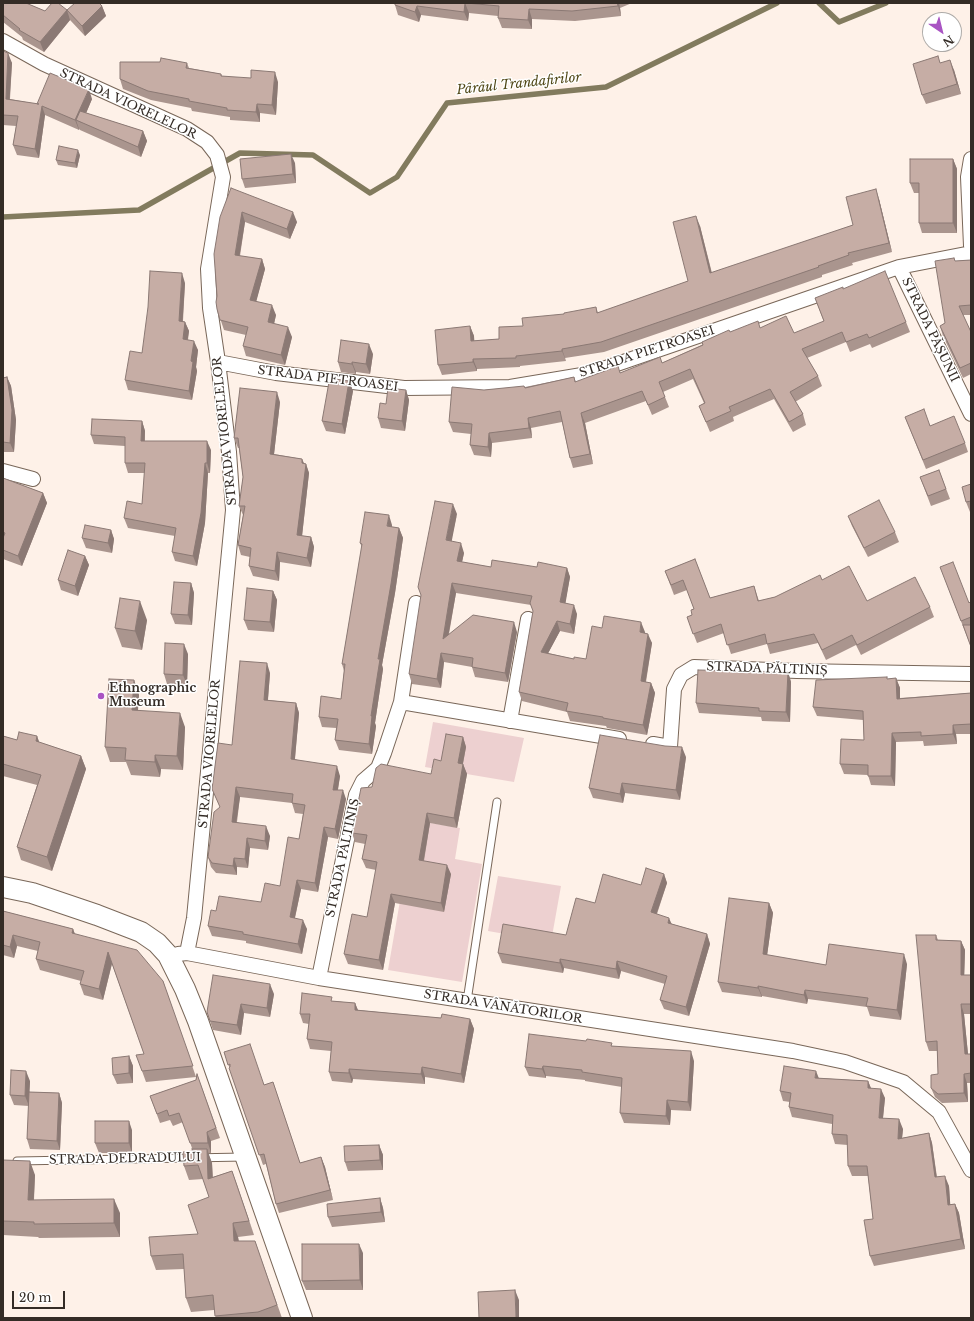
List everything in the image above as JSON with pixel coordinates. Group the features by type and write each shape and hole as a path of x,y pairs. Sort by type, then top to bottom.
{"main road":[{"path":"3,887 32,894 97,915 141,932 177,954 185,989 302,1318"}],"street":[{"name":"STRADA VIORELELOR","path":"3,41 44,64 187,129 207,142 217,155 223,177 208,269 210,308 229,452 233,510 194,918 177,954"},
{"path":"971,158 968,177 971,246"},
{"name":"STRADA PIETROASEI","path":"218,362 276,373 404,388 510,387 588,374 899,267 971,253"},
{"name":"STRADA PĂȘUNII","path":"899,267 971,414"},
{"path":"3,471 33,479"},
{"name":"STRADA PĂLTINIȘ","path":"319,978 356,795 364,781 378,768 401,702 416,603"},
{"path":"510,721 528,619"},
{"name":"STRADA PĂLTINIȘ","path":"401,702 670,747 674,689 681,675 694,667 797,671 971,674"},
{"name":"STRADA VÂNĂTORILOR","path":"177,954 319,978 793,1051 845,1062 903,1082 933,1107 938,1112 971,1170"}],"lane":[{"path":"467,1001 497,802"},
{"name":"STRADA DEDRADULUI","path":"6,1161 245,1157"}],"shaded area":[{"path":"433,722 524,738 514,782 425,767"},
{"path":"414,820 460,828 455,859 482,864 462,982 388,970"},
{"path":"498,876 561,886 551,942 488,931"}],"building":[{"path":"3,3 26,3 45,11 52,3 58,3 67,10 40,42 19,30 20,29 3,15"},
{"path":"75,3 99,3 102,6 82,26 67,10"},
{"path":"395,3 465,3 464,12 417,6 415,12 395,5"},
{"path":"466,3 617,3 618,6 572,11 529,9 528,20 498,18 499,6"},
{"path":"3,51 8,53 6,99 37,104 50,73 89,89 75,120 42,106 35,149 13,145 18,116 3,115"},
{"path":"938,56 940,63 950,60 957,84 922,95 913,64"},
{"path":"161,58 187,63 186,68 221,74 221,76 251,78 251,70 275,72 272,105 257,104 256,112 227,110 227,108 148,91 120,79 120,62 160,62"},
{"path":"80,111 143,131 138,147 76,120"},
{"path":"59,146 78,150 75,163 56,160"},
{"path":"291,154 293,174 242,179 240,159"},
{"path":"910,159 953,159 953,223 919,223 919,183 910,183"},
{"path":"231,188 293,212 287,229 242,212 235,255 262,259 250,300 272,305 268,322 288,327 281,355 243,346 248,327 220,320 216,302 217,296 214,254 220,217"},
{"path":"876,189 889,243 848,253 849,255 818,266 819,267 601,342 562,349 562,351 516,356 516,358 473,359 473,362 438,365 435,330 470,326 471,341 499,339 499,327 523,326 522,318 564,314 596,307 597,313 688,281 673,222 696,216 710,273 853,225 846,197"},
{"path":"954,258 955,261 971,260 971,305 959,306 971,332 971,363 960,368 940,326 945,323 935,261"},
{"path":"150,271 182,273 179,321 185,322 183,339 194,341 189,391 125,380 130,351 142,353 148,307"},
{"path":"885,271 906,322 869,338 867,334 846,342 842,332 802,349 818,376 790,392 803,414 789,422 770,389 729,407 731,411 706,422 699,406 705,403 690,369 659,382 665,397 648,405 642,391 581,413 590,454 570,458 560,411 528,418 529,428 489,433 488,447 470,445 472,424 449,422 452,387 484,390 524,386 525,388 574,377 575,382 618,366 620,373 660,357 662,363 703,345 702,342 729,330 730,332 758,321 760,328 786,316 794,333 824,321 815,298 843,287 843,289"},
{"path":"341,340 369,344 366,364 338,362"},
{"path":"7,377 12,410 10,443 3,442 3,378"},
{"path":"335,379 349,381 342,424 322,421 329,382 335,383"},
{"path":"240,388 277,392 270,454 302,459 302,463 306,464 297,535 311,537 307,558 277,552 275,571 249,566 251,548 238,545 245,506 239,506 243,477 238,438 234,438"},
{"path":"388,388 406,390 402,421 378,418 380,403 386,404"},
{"path":"924,409 930,426 954,416 965,443 923,460 905,417"},
{"path":"92,419 142,421 141,441 207,441 207,463 205,463 201,513 193,556 172,552 176,528 124,518 127,501 142,504 145,463 125,463 125,437 91,435"},
{"path":"939,470 946,489 928,496 920,477"},
{"path":"3,478 43,493 18,556 3,550 3,538 5,533 3,532"},
{"path":"971,484 971,501 966,502 962,487"},
{"path":"879,500 895,532 864,548 848,516"},
{"path":"435,501 453,504 446,540 461,543 457,561 491,567 492,560 537,567 538,562 567,568 560,602 574,605 570,624 557,621 541,652 574,659 574,657 586,659 592,626 602,628 604,616 641,622 640,632 648,634 641,681 651,683 643,725 566,711 568,703 519,692 533,611 530,603 532,596 452,583 443,639 473,615 514,622 505,673 472,667 473,658 441,653 437,679 409,674 421,595 418,587"},
{"path":"365,512 389,515 387,526 399,528 378,659 380,659 371,716 369,744 335,740 338,719 319,717 321,696 341,699 345,664 342,664 362,544 360,543"},
{"path":"85,525 111,530 108,543 82,538"},
{"path":"68,550 85,556 75,586 58,580"},
{"path":"695,559 710,598 754,586 758,601 775,597 820,575 822,580 849,566 867,601 915,577 930,607 857,645 852,635 822,650 814,634 767,644 765,634 727,645 721,624 693,634 687,617 692,615 691,610 694,609 683,580 671,585 665,571"},
{"path":"953,562 969,603 970,602 971,604 971,617 961,621 940,567"},
{"path":"174,582 191,583 188,615 171,614"},
{"path":"247,588 273,591 270,622 244,620"},
{"path":"120,598 140,601 135,631 115,628"},
{"path":"963,625 971,625 971,647"},
{"path":"165,643 184,644 183,675 164,674"},
{"path":"240,661 267,663 264,700 296,703 291,759 337,766 333,790 343,790 335,829 324,827 315,883 297,880 290,917 303,920 298,944 208,926 211,910 216,911 219,896 261,902 265,883 280,886 288,837 299,839 305,805 292,803 293,794 236,787 232,822 266,826 265,841 247,838 245,859 234,858 233,866 212,863 208,857 214,812 220,807 212,789 218,743 232,745"},
{"path":"698,670 788,672 786,712 759,711 759,708 696,703"},
{"path":"887,677 887,679 896,678 897,699 971,693 971,724 953,725 953,734 921,736 921,732 892,733 891,776 868,776 868,765 840,764 841,739 864,740 863,711 813,707 816,680"},
{"path":"109,679 134,680 132,710 180,713 177,756 155,755 155,762 125,760 126,748 105,747"},
{"path":"19,732 37,736 36,741 81,756 47,857 17,847 41,775 3,764 3,736 17,740"},
{"path":"446,734 463,737 458,763 463,764 454,818 427,813 419,860 447,865 441,903 391,894 379,960 344,954 352,914 367,917 377,862 362,859 367,835 352,833 361,788 372,787 376,768 381,764 431,774 434,759 441,761"},
{"path":"600,735 665,746 682,747 676,790 622,783 620,794 589,788"},
{"path":"646,868 664,874 651,912 669,918 668,923 707,934 686,1007 660,1000 667,976 617,961 616,969 560,959 560,963 498,953 503,924 566,935 576,898 595,903 603,874 641,885"},
{"path":"729,898 769,903 763,954 826,965 829,944 904,954 897,1010 866,1006 868,998 805,990 804,995 758,986 758,988 718,982"},
{"path":"3,911 73,929 72,933 137,950 163,981 193,1066 142,1071 136,1055 144,1054 108,952 99,989 80,984 84,971 36,959 40,942 13,935 10,947 3,945"},
{"path":"916,935 936,935 936,940 961,941 961,975 971,975 971,1004 961,1004 965,1054 971,1054 971,1073 964,1074 964,1093 938,1094 931,1088 931,1075 938,1074 937,1041 926,1042"},
{"path":"213,975 270,984 267,1008 241,1004 237,1025 210,1021 207,1012"},
{"path":"302,993 332,997 331,1001 355,1003 355,1010 441,1018 442,1014 470,1019 461,1074 422,1067 421,1074 349,1069 349,1073 329,1072 332,1042 307,1039 310,1014 300,1014"},
{"path":"529,1034 586,1041 587,1039 612,1043 611,1046 691,1051 688,1102 667,1100 666,1116 620,1113 622,1078 582,1072 582,1070 543,1066 542,1069 525,1067"},
{"path":"250,1044 264,1085 273,1082 300,1163 321,1157 330,1190 276,1204 264,1154 259,1155 229,1068 230,1064 228,1065 224,1052"},
{"path":"129,1056 129,1073 113,1075 112,1058"},
{"path":"784,1066 816,1071 815,1078 868,1081 868,1088 881,1089 879,1118 899,1119 898,1139 929,1133 935,1177 945,1176 948,1205 955,1204 961,1239 870,1256 864,1220 873,1219 867,1166 848,1166 847,1135 832,1134 833,1115 789,1107 791,1093 780,1091"},
{"path":"11,1070 26,1071 25,1096 10,1095"},
{"path":"197,1074 216,1128 207,1132 208,1143 190,1143 179,1113 169,1116 167,1110 157,1114 150,1096 196,1080"},
{"path":"29,1092 59,1093 57,1141 27,1139"},
{"path":"95,1121 129,1121 129,1143 95,1143"},
{"path":"379,1145 380,1160 345,1162 344,1146"},
{"path":"192,1149 207,1149 208,1179 232,1171 249,1221 233,1223 234,1241 255,1241 277,1305 258,1312 215,1316 213,1295 186,1298 183,1254 151,1256 149,1237 198,1234 188,1205 209,1197 198,1165 184,1166 183,1152 193,1151"},
{"path":"3,1160 30,1161 28,1200 114,1199 114,1223 34,1224 34,1222 3,1221"},
{"path":"380,1198 381,1212 328,1217 327,1204"},
{"path":"302,1244 359,1244 360,1280 302,1281"},
{"path":"515,1290 516,1318 479,1318 478,1292"}],"waterway":[{"name":"Pârâul Trandafirilor","path":"3,217 139,210 240,153 313,155 370,193 397,177 447,103 606,87 777,3"},
{"name":"Pârâul Trandafirilor","path":"819,3 839,22 886,3"}],"place":[{"name":"Ethnographic Museum","path":"101,696"}]}
